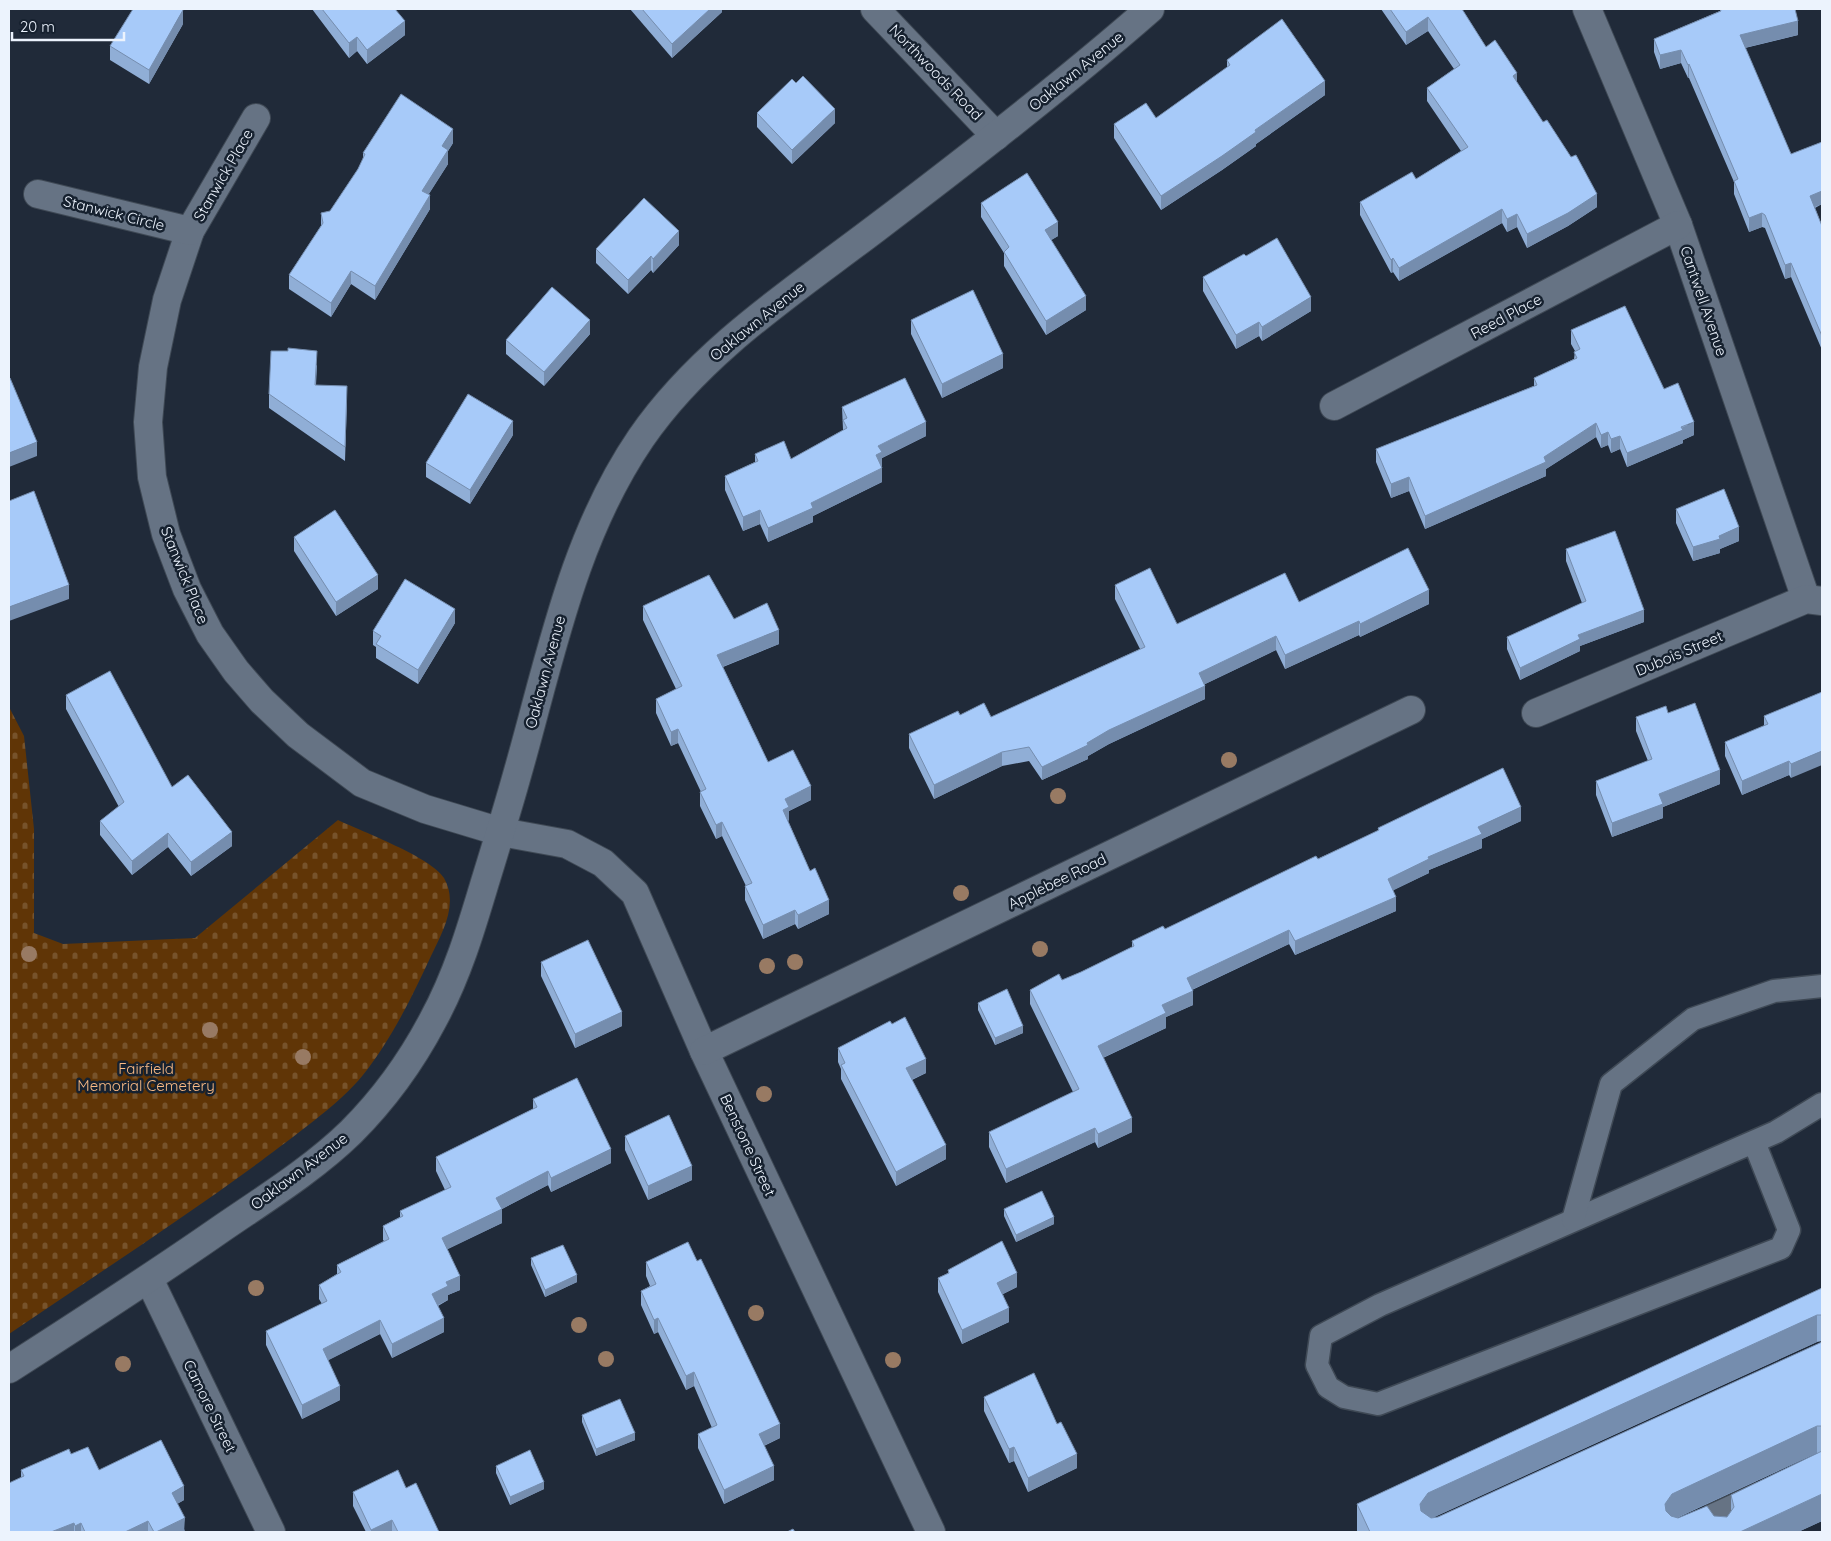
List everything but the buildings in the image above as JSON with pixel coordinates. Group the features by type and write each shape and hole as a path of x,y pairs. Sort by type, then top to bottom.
{"street":[{"name":"Northwoods Road","path":"875,9 996,136"},
{"name":"Oaklawn Avenue","path":"9,1369 150,1279 304,1171 350,1133 384,1094 433,1021 461,962 501,832 573,577 602,506 652,422 700,368 754,320 996,136 1112,43 1150,9"},
{"name":"Cantwell Avenue","path":"1587,9 1678,225 1814,600"},
{"name":"Stanwick Place","path":"256,118 190,231 166,300 153,367 148,422 152,477 166,534 187,588 210,634 236,671 262,701 298,735 362,783 425,809 501,832"},
{"name":"Stanwick Circle","path":"38,194 190,231"},
{"name":"Reed Place","path":"1334,406 1678,225"},
{"name":"Dubois Street","path":"1536,713 1814,600"},
{"name":"Applebee Road","path":"704,1051 1410,710"},
{"name":"Benstone Street","path":"501,832 568,844 603,863 635,894 704,1051 931,1532"},
{"name":"Camore Street","path":"150,1279 271,1532"}],"lane":[{"path":"1573,1220 1611,1084 1693,1019 1774,991 1822,986"},
{"path":"1754,1142 1789,1230 1781,1248 1378,1404 1344,1397 1328,1388 1317,1365 1321,1336 1380,1305 1776,1132 1822,1104"},
{"path":"1710,1524 1780,1484"}],"green space":[{"name":"Fairfield Memorial Cemetery","path":"9,707 24,736 34,829 34,933 63,944 195,938 338,820 396,846 437,870 444,878 450,898 444,928 409,1002 373,1062 342,1097 261,1161 9,1334"}]}
